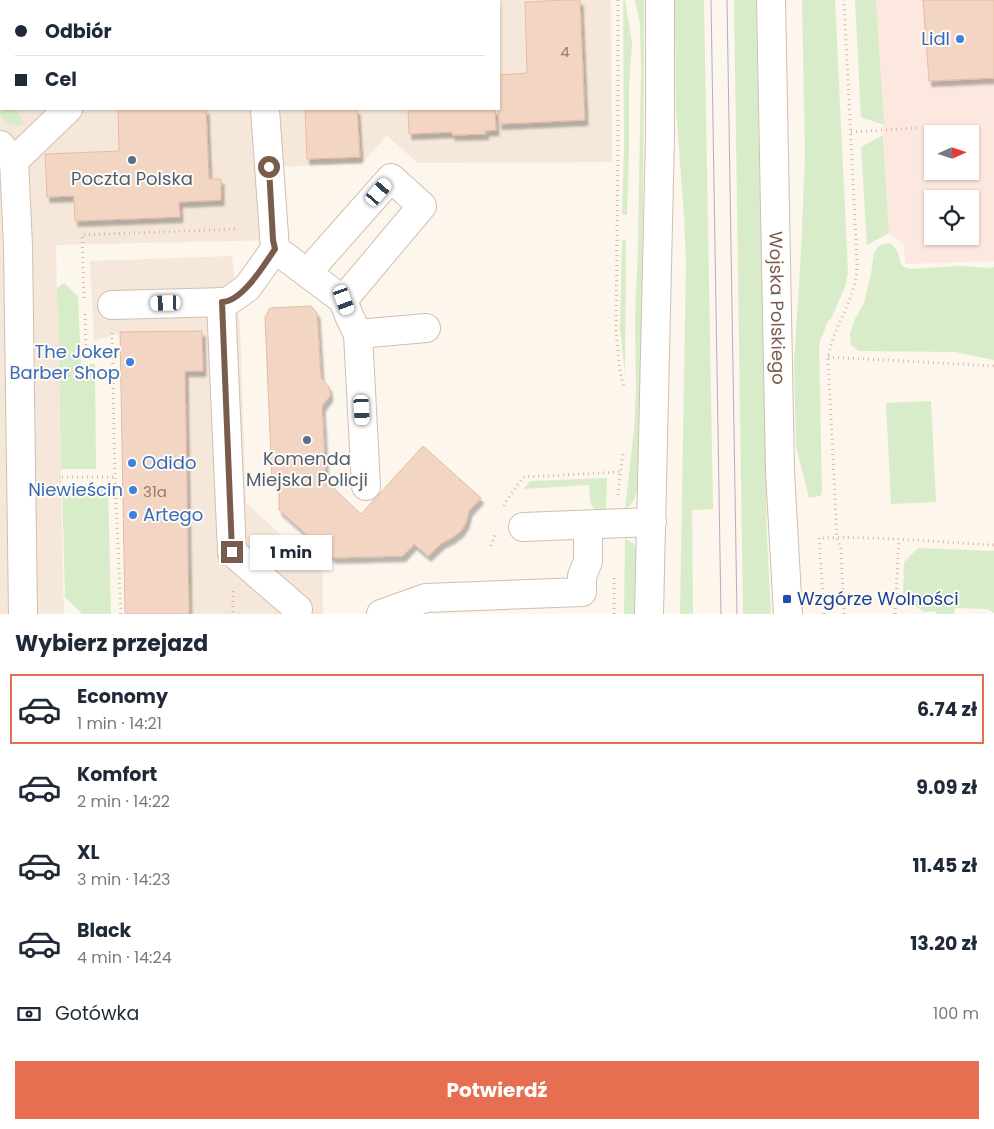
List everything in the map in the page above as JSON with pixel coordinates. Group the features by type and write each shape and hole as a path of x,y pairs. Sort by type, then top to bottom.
{"street":[{"path":"649,614 660,136 660,0"},
{"name":"Wojska Polskiego","path":"772,3 780,471 788,614"},
{"path":"23,614 7,153 67,110"},
{"path":"112,305 227,302 247,288 275,249 265,110"},
{"path":"307,273 391,178 422,206 344,300"},
{"path":"275,249 344,300 358,334 366,486"},
{"path":"222,302 232,552 298,609"},
{"path":"358,334 426,328"},
{"path":"507,522 588,525 652,522"},
{"path":"381,614 426,598 582,592 582,576 588,561 588,525"}],"path":[{"path":"618,0 616,332 620,372 626,395"},
{"path":"844,0 857,262 856,277 851,295 831,344 828,357 837,538 841,550 844,614"},
{"path":"851,132 917,128"},
{"path":"82,235 237,229"},
{"path":"112,305 115,477 121,614"},
{"path":"828,357 994,366"},
{"path":"617,501 623,446"},
{"path":"491,546 507,522 505,503 523,477 620,472"},
{"path":"62,477 115,477"},
{"path":"824,614 819,538 994,545"},
{"path":"895,614 899,540"}],"shaded area":[{"path":"500,0 611,0 612,162 418,163 387,136 361,164 269,167 273,240 56,245 64,614 0,614 0,110 500,110"},
{"path":"876,0 994,0 994,261 905,264 904,244 889,233"},
{"path":"232,256 240,325 246,503 323,573 323,614 125,614 120,333 94,341 90,261"}],"green space":[{"path":"623,0 625,0 632,43 629,87 627,215 622,214 624,147"},
{"path":"635,0 644,0 641,307 637,491 630,506 625,509 634,430 636,387 635,320 641,70 640,25"},
{"path":"675,0 704,0 713,509 692,510 693,614 680,614 686,262 676,110"},
{"path":"734,0 756,0 767,540 771,614 743,614"},
{"path":"802,0 835,0 848,273 845,287 819,344 822,493 820,496 809,498 796,447 794,362 805,155"},
{"path":"855,0 876,0 884,125 861,117"},
{"path":"0,110 17,110 24,124 10,124 0,115"},
{"path":"883,135 889,233 867,245 861,147"},
{"path":"622,240 626,240 625,374 620,329"},
{"path":"890,243 898,253 901,264 906,268 994,267 994,360 955,352 859,351 851,345 850,333 864,303 874,253 880,245"},
{"path":"64,283 78,297 81,364 95,364 96,469 61,469 57,288"},
{"path":"931,401 936,502 891,504 886,403"},
{"path":"607,478 606,511 592,507 589,485 523,489 531,481"},
{"path":"108,485 111,614 82,614 65,597 62,486"},
{"path":"625,538 634,544 636,549 635,614 624,614"},
{"path":"918,548 994,551 994,613 988,609 955,608 954,614 936,614 936,611 924,612 903,597 904,562"}],"building":[{"path":"580,0 585,120 499,124 500,75 527,73 525,2"},
{"name":"Lidl","path":"923,0 994,0 994,78 929,81"},
{"path":"118,110 206,110 209,179 221,179 221,200 179,202 180,217 75,221 74,196 47,197 45,154 119,151"},
{"path":"305,110 357,110 360,157 307,159"},
{"path":"408,110 495,110 496,130 485,131 486,134 452,135 452,132 409,134"},
{"path":"311,306 317,313 321,378 329,387 330,396 322,406 326,481 361,514 423,446 481,498 469,511 466,523 461,531 442,543 428,556 414,544 403,556 333,558 279,510 279,481 272,481 265,317 270,308"},
{"path":"202,331 203,371 185,371 189,614 125,614 120,332"}],"tram line":[{"path":"711,0 721,614"},
{"path":"727,0 737,614"}],"place":[{"name":"Lidl","path":"960,39"},
{"name":"Poczta Polska","path":"132,160"},
{"name":"The Joker Barber Shop","path":"130,362"},
{"name":"Komenda Miejska Policji","path":"307,440"},
{"name":"Odido","path":"132,463"},
{"name":"Niewieścin","path":"133,490"},
{"name":"Artego","path":"133,515"},
{"name":"Wzgórze Wolności","path":"787,599"}],"route":[{"path":"232,552 222,302 227,302 247,288 275,249 269,167"}]}
